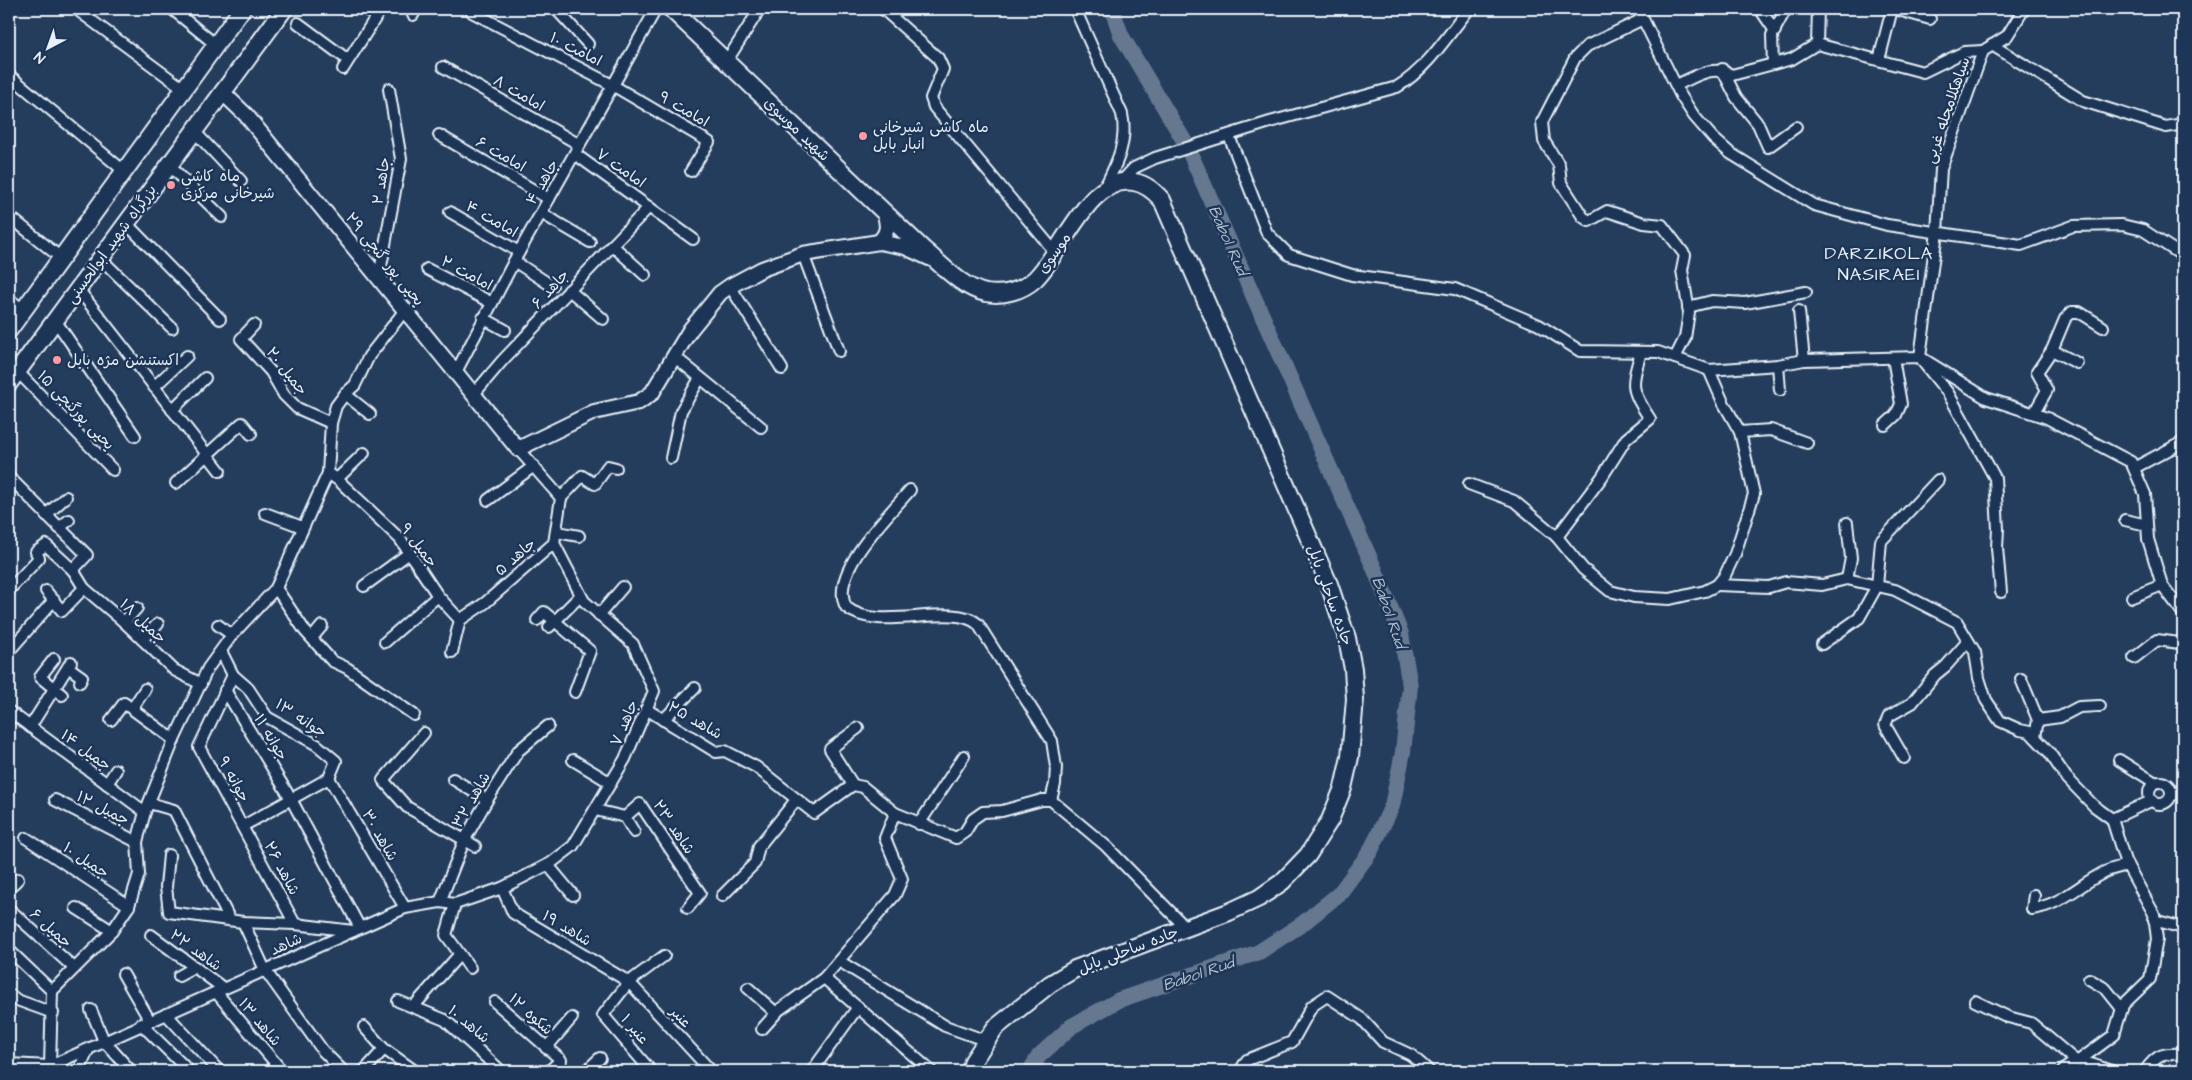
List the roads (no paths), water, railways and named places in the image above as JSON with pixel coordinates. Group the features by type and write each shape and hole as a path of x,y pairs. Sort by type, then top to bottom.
{"main road":[{"path":"9,330 242,9"},
{"name":"بزرگراه شهید ابوالحسنی","path":"13,377 284,9"},
{"name":"شهید موسوی","path":"671,9 924,250"},
{"name":"یحیی پور گنجی ۲۹","path":"222,92 242,110 518,449"},
{"name":"موسوی","path":"924,250 971,288 987,293 1004,294 1020,289 1035,279 1093,199 1105,187 1122,181"},
{"name":"جاده ساحلی بابل","path":"970,1071 973,1060 995,1028 1050,984 1075,969 1186,928 1259,898 1282,882 1312,848 1330,820 1343,788 1350,757 1355,699 1353,669 1347,638 1329,584 1162,200 1154,191 1144,185 1122,181"},
{"path":"879,242 885,236 888,226 884,212"},
{"path":"518,449 594,412 639,402 652,394 690,330 720,293 762,269 803,254 879,242 905,247 944,267"}],"street":[{"path":"76,9 88,12 184,89"},
{"path":"172,9 216,45"},
{"path":"298,23 346,64 379,12 366,9"},
{"path":"556,9 588,44"},
{"name":"جاهد ۴","path":"456,372 517,256 656,9"},
{"path":"883,9 938,58 942,69 932,98 934,107 1056,252"},
{"path":"1074,9 1122,114 1125,125 1121,153 1105,187"},
{"path":"1122,181 1134,168 1155,158 1270,122 1397,87 1408,80 1424,64 1469,9"},
{"path":"1638,9 1676,85 1694,116 1730,153 1814,205 1887,225 2021,245 2073,226 2122,225 2143,230 2183,256"},
{"path":"1760,9 1775,31"},
{"path":"1773,64 1772,35 1786,9"},
{"path":"1817,44 1818,9"},
{"path":"1879,60 1894,9 1930,19"},
{"path":"1676,85 1713,69 1722,69 1732,75 1792,59 1817,44 1923,72 1964,52 1988,48 2007,36 2024,9"},
{"name":"امامت ۱۰","path":"472,12 614,86"},
{"path":"726,62 756,15"},
{"path":"1643,19 1587,46 1575,58 1542,122 1544,141 1559,165 1561,183 1583,217 1588,221 1607,211 1644,223 1662,225 1685,255 1682,270 1688,306 1685,338 1675,358"},
{"path":"1988,48 2083,101 2166,128 2183,124"},
{"name":"سیاهکلامحله غربی","path":"1920,357 1937,232 1942,169 1988,48"},
{"name":"امامت ۸","path":"443,67 578,150"},
{"path":"1722,69 1736,97 1758,124 1768,147 1796,128"},
{"path":"9,75 124,171"},
{"name":"امامت ۹","path":"614,86 709,142 691,171"},
{"name":"جاهد ۲","path":"379,277 401,159 389,89"},
{"path":"194,131 241,181"},
{"name":"امامت ۶","path":"439,135 549,199"},
{"path":"1229,136 1267,233 1289,255 1352,275 1455,288 1540,325 1580,351 1658,352 1709,370 1778,365 1804,360 1920,357 1986,398 2047,418 2131,462 2145,494 2148,539 2162,585 2183,614"},
{"name":"امامت ۷","path":"578,150 649,207 693,239"},
{"path":"169,165 222,217"},
{"name":"جاهد ۶","path":"474,394 569,290 649,207"},
{"name":"امامت ۴","path":"450,212 517,256 552,286"},
{"path":"541,213 590,242"},
{"path":"9,216 61,258"},
{"path":"126,223 220,319"},
{"path":"612,245 645,275"},
{"path":"803,254 838,350"},
{"path":"100,258 172,328"},
{"name":"امامت ۲","path":"428,269 492,303"},
{"path":"730,286 782,369"},
{"path":"78,289 220,471"},
{"path":"569,290 603,320"},
{"path":"1688,306 1712,302 1745,303 1806,292"},
{"path":"9,299 23,310"},
{"path":"52,991 112,931 129,906 139,874 137,842 147,807 174,740 208,668 232,635 276,588 328,473 331,423 336,406 355,385 369,356 405,310"},
{"path":"1799,311 1804,360"},
{"path":"2034,414 2047,390 2037,372 2052,350 2065,319 2072,312 2079,312 2103,326"},
{"path":"483,318 505,330"},
{"path":"55,320 135,436"},
{"name":"جمیل ۲۰","path":"254,324 241,339 271,372 284,395 297,408 331,423"},
{"path":"2052,350 2077,363"},
{"path":"1556,537 1602,477 1626,439 1650,419 1636,398 1633,382 1641,352"},
{"path":"154,387 187,356"},
{"path":"675,357 761,427"},
{"path":"1920,357 1948,393 1995,478 1998,530 1997,548 2001,592"},
{"path":"1885,425 1896,415 1901,404 1893,358"},
{"path":"1778,365 1780,390"},
{"path":"1709,370 1723,402 1740,432 1754,494 1735,554 1717,585"},
{"name":"یحیی پورگنجی ۱۵","path":"13,377 113,470"},
{"path":"172,410 205,378"},
{"path":"671,458 682,411 700,378"},
{"path":"345,394 370,414"},
{"path":"176,483 242,424 251,434"},
{"path":"1740,432 1772,430 1807,443"},
{"path":"2134,468 2183,442"},
{"path":"518,449 561,498 582,476 595,484 608,466 616,468"},
{"path":"337,479 364,453"},
{"path":"488,500 534,466"},
{"name":"جمیل ۹","path":"328,473 337,479 400,539 408,554 438,596 460,620"},
{"path":"9,477 87,555 73,570"},
{"path":"1822,644 1859,618 1878,586 1881,541 1938,480"},
{"path":"1469,484 1514,500 1556,537 1583,568 1610,591 1634,597 1670,599 1705,591 1717,585 1769,587 1786,582 1822,585 1846,579 1895,590 1957,622 1974,652 1986,700 2000,720 2030,732 2049,752 2066,777 2094,806 2112,819 2127,865 2154,914 2157,939 2150,980 2123,1005 2114,1036 2077,1062"},
{"path":"910,490 858,554 843,583 843,601 851,612 864,616 886,618 952,616 972,619 978,624 1052,741 1056,767 1056,784 1051,800"},
{"path":"46,515 66,496"},
{"name":"جاهد ۵","path":"460,620 485,604 554,543 561,498"},
{"path":"264,513 302,527"},
{"path":"59,528 68,520"},
{"path":"2125,520 2147,525"},
{"path":"1846,579 1851,558 1847,523"},
{"path":"557,532 579,536"},
{"name":"جاهد ۷","path":"554,543 580,596 633,644 654,691 625,759 573,846"},
{"name":"جمیل ۱۸","path":"9,590 39,558 36,552 46,545 73,570 84,588 124,622 174,670 201,684"},
{"path":"364,586 408,554"},
{"path":"2132,597 2162,585"},
{"path":"599,615 623,586"},
{"path":"46,591 62,611 84,588"},
{"path":"276,588 312,638 332,661 347,668 414,714"},
{"path":"386,642 438,596"},
{"path":"552,624 580,596"},
{"path":"10,650 54,600"},
{"path":"124,622 137,608"},
{"path":"537,620 544,612 552,624 590,651 575,692"},
{"path":"452,652 460,620"},
{"path":"142,639 158,624"},
{"path":"218,625 232,635"},
{"path":"312,638 322,626"},
{"path":"2134,658 2157,640 2179,643 2183,638"},
{"path":"1904,758 1886,726 1888,716 1912,703 1935,674 1946,666 1968,641"},
{"name":"جوانه ۱۳","path":"221,651 233,675 248,688 267,717 317,745 336,760 329,778"},
{"path":"54,659 40,677 58,692"},
{"path":"30,727 58,692 70,665 82,677 80,682"},
{"path":"226,690 233,675"},
{"path":"2021,680 2038,720 2034,737"},
{"path":"663,720 695,688"},
{"path":"132,709 145,689"},
{"name":"جوانه ۹","path":"226,690 199,747 243,826"},
{"name":"جوانه ۱۱","path":"226,690 291,799 357,929"},
{"path":"111,720 124,703 174,740"},
{"path":"2038,720 2060,717 2079,707 2100,706"},
{"name":"شاهد ۲۵","path":"646,709 716,752 726,751 756,767 814,813 853,785"},
{"name":"جمیل ۱۴","path":"9,711 107,784 147,807"},
{"name":"شاهد ۳۲","path":"440,902 464,841 487,800 518,751 548,726"},
{"path":"858,728 830,749 853,785 863,787 895,812 919,824 956,838 965,832 972,819 983,812 1002,811 1042,800 1051,800 1106,846 1186,928"},
{"path":"424,733 383,780 407,807 475,846"},
{"path":"919,824 964,756"},
{"path":"573,760 581,763 610,783"},
{"path":"2119,760 2154,782 2162,781 2170,789 2171,796 2169,801 2162,804 2153,800 2149,791 2154,782"},
{"path":"107,784 116,770"},
{"path":"243,826 329,778"},
{"name":"شاهد ۳۰","path":"329,778 405,908"},
{"path":"453,779 487,800"},
{"path":"2171,796 2183,790"},
{"name":"جمیل ۱۲","path":"55,800 137,842"},
{"path":"722,896 755,863 759,846 796,800"},
{"path":"2112,819 2153,800"},
{"name":"شاهد ۲۳","path":"625,816 640,804 700,893 688,908"},
{"path":"147,807 174,810 230,920"},
{"path":"594,810 625,816 634,832"},
{"path":"762,1029 776,1013 824,978 895,895 902,879 885,838 895,812"},
{"name":"شاهد ۲۶","path":"243,826 295,924"},
{"name":"جمیل ۱۰","path":"26,838 129,906"},
{"name":"شاهد","path":"9,1064 50,1066 405,908 440,902 455,904 502,888 548,865 573,846"},
{"path":"169,855 166,887 168,912 243,922 357,929"},
{"path":"548,865 573,894"},
{"path":"2034,896 2032,909 2046,908 2083,887 2101,873 2127,865"},
{"path":"9,888 18,879"},
{"name":"شاهد ۱۹","path":"502,888 513,913 628,982"},
{"path":"455,904 446,935 470,968"},
{"path":"76,908 112,931"},
{"name":"جمیل ۶","path":"9,910 74,968"},
{"path":"2154,920 2183,928"},
{"path":"243,922 266,970 323,1052 343,1071"},
{"name":"شاهد ۲۲","path":"151,935 195,967 220,990"},
{"path":"9,950 52,991 53,1014 50,1066"},
{"path":"414,1006 459,955"},
{"path":"628,982 664,956"},
{"path":"838,961 945,1026 987,1041"},
{"path":"179,976 195,967"},
{"path":"123,974 146,1023 189,1071"},
{"path":"824,978 931,1071"},
{"path":"2089,979 2106,989 2122,1009"},
{"name":"عنیر ۱","path":"628,982 603,1015 651,1071"},
{"name":"عنبر","path":"628,982 711,1071"},
{"path":"748,988 776,1013"},
{"name":"شاهد ۱۳","path":"220,990 282,1071"},
{"path":"9,994 17,1000 53,1014"},
{"path":"1240,1071 1247,1060 1292,1042 1312,1006 1327,996 1362,1018 1383,1042 1410,1055 1429,1071"},
{"name":"شاهد ۱۰","path":"398,1001 445,1020 500,1071"},
{"path":"1975,1001 2008,1017 2031,1023 2077,1062"},
{"name":"شکوه ۱۲","path":"495,1002 561,1060 549,1071"},
{"path":"812,1071 858,1008"},
{"path":"91,1010 104,1041 131,1071"},
{"path":"166,1014 219,1071"},
{"path":"546,1048 572,1018"},
{"path":"364,1027 384,1049 415,1071"},
{"path":"80,1071 89,1048"},
{"path":"364,1071 384,1049"},
{"path":"2146,1071 2153,1059 2165,1053 2183,1054"},
{"path":"586,1071 600,1058"},
{"path":"2063,1071 2069,1064 2082,1060 2112,1071"}],"waterway":[{"name":"Babol Rud","path":"1030,1071 1039,1056 1072,1026 1119,1000 1259,952 1302,924 1339,894 1370,852 1392,806 1403,752 1410,686 1401,634 1375,570 1186,144 1121,35 1112,9"}],"place":[{"name":"ماه کاشی شیرخانی انبار بابل","path":"863,136"},
{"name":"ماه کاشی شیرخانی مرکزی","path":"171,185"},
{"name":"اکستنشن مژه بابل","path":"57,360"}],"district":[{"name":"DARZIKOLA NASIRAEI","path":"1879,263"}]}
